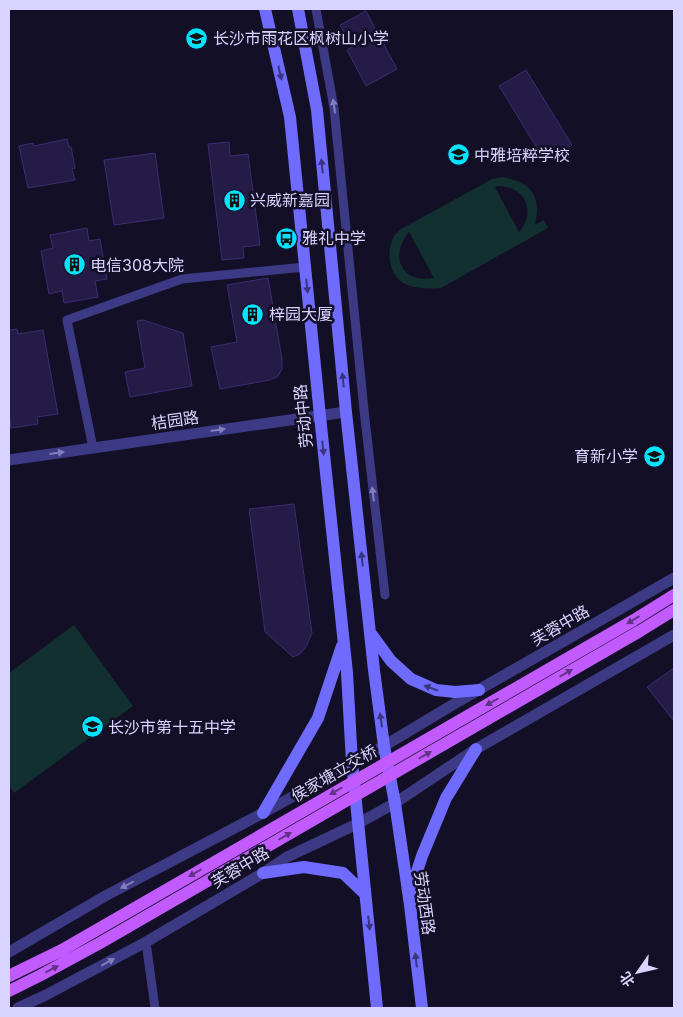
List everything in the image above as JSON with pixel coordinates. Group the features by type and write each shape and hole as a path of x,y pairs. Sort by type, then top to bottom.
{"main road":[{"name":"劳动中路","path":"266,9 290,118 347,673 352,763 359,822"},
{"path":"298,9 316,110 370,633 384,746 395,803"},
{"name":"侯家塘立交桥","path":"9,976 79,940 617,630 674,595"},
{"name":"侯家塘立交桥","path":"9,990 117,934 674,610"},
{"path":"370,633 391,661 410,679 436,690 455,692 479,690"},
{"path":"263,813 318,718 343,642"},
{"path":"409,898 422,856 446,798 476,749"},
{"name":"劳动西路","path":"395,803 422,1008"},
{"path":"359,822 377,1008"},
{"path":"263,873 304,867 343,873 365,894"}],"street":[{"path":"316,9 334,108 364,410 385,595"},
{"path":"93,448 67,320 182,279 305,267"},
{"name":"桔园路","path":"9,460 346,412"},
{"name":"芙蓉中路","path":"352,763 674,578"},
{"name":"芙蓉中路","path":"18,1008 146,942 287,857 395,803 476,749 674,635"},
{"path":"9,952 107,895 263,813 352,763"},
{"path":"146,942 155,1008"}],"green space":[{"path":"502,177 512,179 527,186 535,198 537,206 535,225 544,220 548,228 441,288 410,286 395,276 390,264 390,250 393,238 401,229 492,179","holes":["495,187 507,187 515,191 525,201 527,216 519,232","409,232 434,278 423,279 413,277 402,266 399,259 400,250"]},
{"path":"74,625 133,706 14,793 9,785 9,673"}],"building":[{"path":"366,11 397,69 366,86 347,50 352,47 340,25"},
{"path":"526,70 572,145 545,161 499,86"},
{"path":"67,139 69,147 71,147 75,168 72,169 75,180 28,188 19,146 33,143 34,146"},
{"name":"兴威新嘉园","path":"229,142 230,156 248,154 260,245 243,247 244,258 222,260 208,144"},
{"path":"155,153 164,218 114,225 104,160"},
{"name":"电信308大院","path":"87,228 89,241 100,239 107,279 95,281 98,297 64,303 62,291 49,294 41,251 53,248 50,235"},
{"name":"梓园大厦","path":"268,278 282,359 282,369 278,376 270,380 220,389 211,347 237,342 227,285"},
{"path":"143,320 183,333 192,386 130,397 125,372 145,368 137,321"},
{"path":"17,329 18,334 43,330 58,414 37,417 38,424 11,428 9,414 9,330"},
{"path":"294,504 312,633 307,645 300,654 293,657 265,632 249,509"},
{"path":"674,668 674,721 647,687"}],"place":[{"name":"长沙市雨花区枫树山小学","path":"197,38"},
{"name":"中雅培粹学校","path":"458,155"},
{"name":"兴威新嘉园","path":"234,200"},
{"name":"雅礼中学","path":"286,238"},
{"name":"电信308大院","path":"74,265"},
{"name":"梓园大厦","path":"253,314"},
{"name":"育新小学","path":"654,456"},
{"name":"长沙市第十五中学","path":"92,727"}]}
